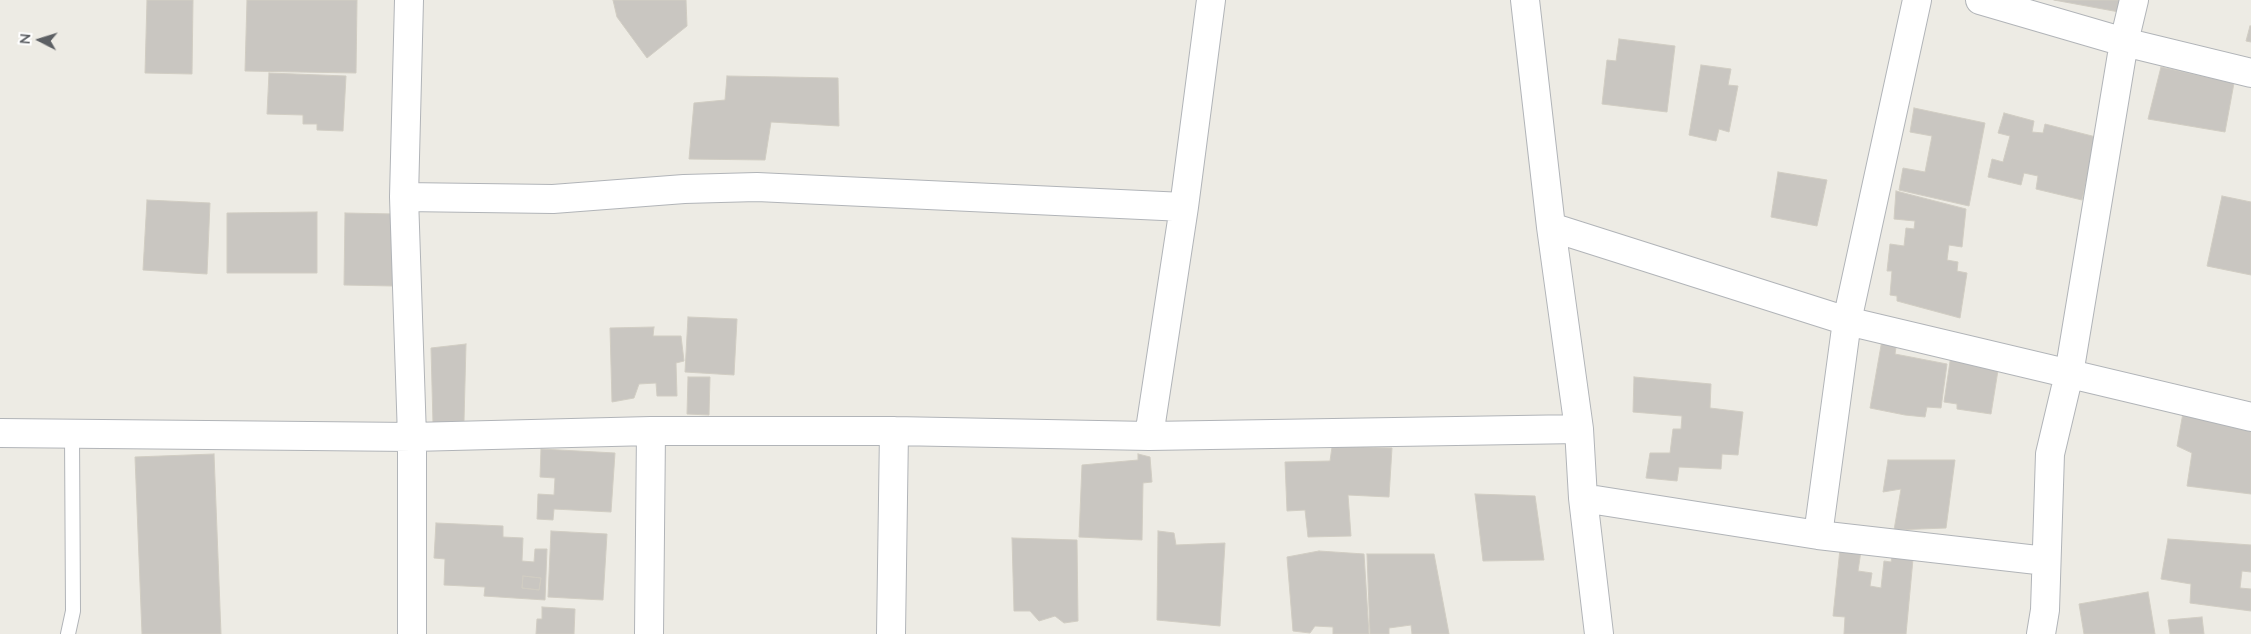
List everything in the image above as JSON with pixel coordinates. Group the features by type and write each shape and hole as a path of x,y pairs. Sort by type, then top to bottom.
{"street":[{"path":"408,0 404,198 412,436 412,634"},
{"path":"1149,436 1184,207 1212,0"},
{"path":"1525,0 1551,227 1579,429 1583,498 1599,634"},
{"path":"1818,535 1847,321 1917,0"},
{"path":"1980,0 2124,42 2251,73"},
{"path":"2041,634 2045,610 2050,454 2069,374 2124,42 2134,0"},
{"path":"404,198 553,199 684,189 757,187 1184,207"},
{"path":"1551,227 1847,321 2251,417"},
{"path":"0,433 412,436 651,431 894,431 1149,436 1579,429"},
{"path":"649,634 651,431"},
{"path":"891,634 894,431"},
{"path":"1583,498 1818,535 2046,560"}],"lane":[{"path":"68,634 73,611 72,434"}],"building":[{"path":"147,0 193,0 192,74 145,73"},
{"path":"247,0 357,0 356,73 245,71"},
{"path":"613,0 686,0 687,26 647,58 617,17"},
{"path":"2054,0 2122,0 2119,12"},
{"path":"2251,26 2251,42 2246,41"},
{"path":"1619,39 1675,46 1667,112 1602,104 1607,60 1616,61"},
{"path":"1701,65 1731,69 1728,85 1738,86 1729,132 1719,129 1716,141 1689,135"},
{"path":"2161,67 2234,83 2225,132 2148,119"},
{"path":"269,73 346,76 343,131 317,130 317,124 303,124 303,115 267,114"},
{"path":"727,76 838,78 839,126 771,122 765,160 689,159 694,103 725,100"},
{"path":"1914,108 1985,123 1969,206 1899,190 1903,168 1925,172 1932,136 1910,132"},
{"path":"2004,113 2034,121 2032,132 2043,133 2045,124 2096,137 2082,200 2036,189 2038,176 2024,173 2021,185 1988,177 1992,159 2003,162 2010,136 1998,133"},
{"path":"1778,172 1827,180 1817,226 1771,217"},
{"path":"1896,191 1966,209 1962,247 1949,245 1947,260 1958,262 1957,271 1967,273 1960,318 1897,301 1897,296 1890,295 1892,271 1887,271 1890,244 1904,246 1906,228 1914,229 1915,221 1894,219"},
{"path":"2222,196 2251,202 2251,275 2207,266"},
{"path":"147,200 210,203 207,274 143,270"},
{"path":"317,212 317,273 227,273 227,213"},
{"path":"345,213 395,214 393,286 344,285"},
{"path":"688,317 737,319 734,375 685,372"},
{"path":"654,327 653,336 681,336 684,361 676,363 677,396 657,396 656,383 639,384 634,398 612,402 610,328"},
{"path":"1882,340 1897,341 1895,354 1947,364 1941,408 1927,407 1925,417 1870,408"},
{"path":"466,344 464,421 433,424 431,348"},
{"path":"1951,355 1999,364 1991,414 1957,409 1957,404 1944,402"},
{"path":"688,377 710,377 709,415 687,414"},
{"path":"1634,377 1711,384 1710,408 1743,412 1738,455 1722,454 1721,469 1679,467 1677,481 1646,478 1650,453 1670,453 1673,429 1681,429 1682,416 1633,412"},
{"path":"2183,413 2251,429 2251,494 2187,486 2192,453 2177,446"},
{"path":"1332,447 1392,448 1389,497 1348,495 1351,536 1308,537 1305,510 1287,511 1285,462 1330,461"},
{"path":"541,449 615,453 611,512 554,509 553,520 537,519 538,494 554,495 555,478 540,477"},
{"path":"214,454 221,634 142,634 135,457"},
{"path":"1138,454 1150,457 1152,482 1143,483 1142,540 1079,537 1082,465 1138,460"},
{"path":"1888,460 1955,460 1946,528 1894,530 1901,489 1883,492"},
{"path":"1475,494 1535,496 1544,560 1483,561"},
{"path":"436,523 503,526 503,537 523,538 522,561 534,562 535,549 547,549 545,600 484,596 485,587 444,585 445,559 434,558","holes":["523,576 541,578 539,590 522,588"]},
{"path":"551,531 607,534 603,600 548,597"},
{"path":"1158,531 1174,533 1176,545 1225,543 1220,626 1157,620"},
{"path":"1012,538 1077,540 1078,621 1064,623 1055,616 1039,621 1030,611 1014,611"},
{"path":"2168,539 2251,545 2251,572 2242,571 2240,588 2251,589 2251,611 2190,603 2191,584 2161,579"},
{"path":"1840,549 1861,551 1858,571 1872,573 1870,586 1881,588 1884,561 1891,562 1892,557 1913,559 1906,634 1844,634 1845,617 1833,616"},
{"path":"1319,551 1364,554 1369,634 1333,634 1333,627 1315,626 1310,633 1293,631 1287,557"},
{"path":"1367,554 1434,554 1449,634 1412,634 1411,625 1389,628 1389,634 1370,634"},
{"path":"523,576 541,578 539,590 522,588"},
{"path":"2148,592 2155,634 2084,634 2079,604"},
{"path":"542,607 575,609 574,634 536,634 537,619 542,619"},
{"path":"2202,617 2204,634 2170,634 2168,620"}]}
